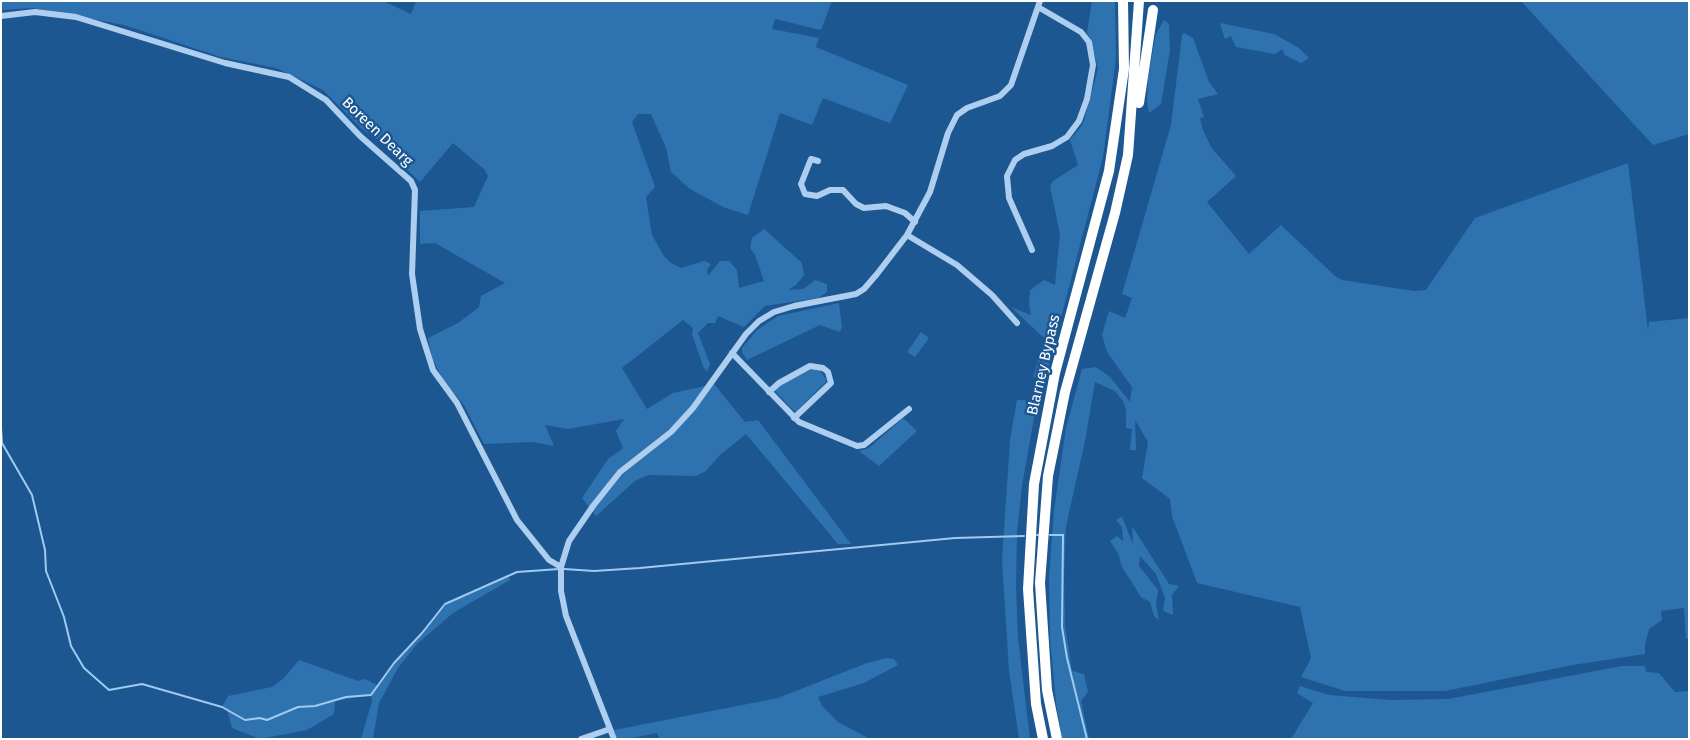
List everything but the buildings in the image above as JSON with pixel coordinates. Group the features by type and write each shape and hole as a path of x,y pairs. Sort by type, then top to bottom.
{"highway":[{"name":"Blarney Bypass","path":"1043,739 1036,704 1028,589 1034,484 1055,373 1109,171 1124,68 1123,1"},
{"path":"1132,121 1138,1"},
{"path":"1132,121 1139,103 1154,5"},
{"name":"Blarney Bypass","path":"1057,739 1047,690 1040,583 1048,476 1071,370 1115,213 1128,155 1132,121"}],"street":[{"path":"614,739 568,622 562,598 561,570 569,541 620,472 670,432 683,418 732,353 759,321 774,312 807,303 847,297 864,289 907,235 915,222 934,182 952,123 957,115 967,108 991,100 1006,92 1011,85 1039,4 1071,24 1080,32 1088,42 1093,65 1087,99 1079,121 1067,137 1052,146 1024,154 1015,160 1007,176 1009,198 1032,250"},
{"name":"Boreen Dearg","path":"1,16 34,12 76,17 225,63 289,77 326,100 360,136 411,180 415,190 412,274 420,329 433,370 457,403 517,520 549,560 561,570"},
{"path":"818,161 811,159 801,184 805,194 817,196 830,190 843,190 856,204 864,208 886,206 895,208 915,222"},
{"path":"907,235 938,252 966,272 992,295 1017,324"},
{"path":"732,353 794,418 830,435 861,446 909,409"},
{"path":"769,392 779,383 810,366 824,368 828,372 830,383 794,418"},
{"path":"581,739 610,729"}],"shaded area":[{"path":"1,1 383,1 411,14 416,1 832,1 821,30 775,19 772,29 819,38 816,47 908,85 890,123 823,98 812,125 780,113 748,215 723,207 690,189 671,172 666,148 651,114 638,114 632,122 655,187 646,197 652,235 664,256 671,263 681,268 704,261 711,264 707,270 708,276 720,261 729,261 737,270 739,288 764,281 755,255 750,248 752,238 764,229 802,263 804,275 796,285 788,290 803,289 815,280 827,284 827,292 818,298 765,306 744,327 718,316 715,323 708,323 698,333 710,364 707,372 703,366 692,334 693,328 683,320 622,368 647,409 673,393 714,384 745,422 758,420 851,544 838,544 746,434 720,455 706,471 696,476 648,475 635,481 596,516 582,498 608,459 623,448 616,431 624,419 568,429 545,425 554,446 532,442 484,444 464,405 443,380 432,357 428,338 458,323 479,307 481,296 505,283 435,243 420,244 420,211 474,207 488,176 485,170 453,143 420,182 399,162 403,156 362,129 323,90 276,68 221,57 124,25 32,8 1,10"},
{"path":"1092,1 1115,1 1116,58 1103,157 1045,379 1033,377 1045,339 1011,307 1031,315 1029,305 1030,290 1044,280 1055,285 1060,234 1050,186 1053,181 1078,165 1070,140 1083,124 1098,69 1091,40 1087,33"},
{"path":"1521,1 1689,1 1689,134 1653,145"},
{"path":"1164,20 1169,24 1170,50 1161,104 1149,113 1147,101 1148,77 1156,34"},
{"path":"1220,23 1274,34 1299,48 1309,58 1301,63 1285,55 1282,49 1275,54 1236,47 1231,36 1225,39"},
{"path":"1184,33 1193,38 1209,82 1218,94 1198,99 1204,117 1200,118 1203,130 1211,147 1236,176 1207,202 1249,254 1281,225 1335,276 1342,280 1414,291 1426,290 1475,218 1628,163 1648,330 1649,322 1689,318 1689,638 1686,639 1684,608 1661,611 1662,620 1649,629 1645,644 1645,654 1573,665 1445,691 1345,691 1301,677 1311,658 1300,607 1197,583 1172,516 1170,499 1142,478 1148,442 1135,420 1136,450 1130,450 1132,429 1126,428 1126,410 1123,401 1115,391 1095,382 1085,441 1066,526 1064,576 1065,625 1072,671 1084,674 1088,692 1081,701 1089,739 1062,739 1056,703 1050,638 1049,578 1054,510 1066,428 1082,369 1096,367 1110,377 1130,402 1132,387 1107,352 1102,335 1109,311 1125,318 1132,298 1122,294 1171,125 1182,35"},
{"path":"839,303 842,327 840,332 820,325 747,360 742,353 742,348 757,330 778,316"},
{"path":"921,332 929,338 915,357 907,352"},
{"path":"811,369 820,370 827,381 795,412 775,391 775,388"},
{"path":"1017,400 1037,401 1022,486 1017,532 1016,588 1018,638 1030,739 1019,739 1009,671 1002,560 1010,440"},
{"path":"903,418 917,431 879,466 859,451 869,448"},
{"path":"1122,517 1133,544 1132,526 1169,584 1179,586 1172,595 1173,615 1163,611 1165,598 1156,574 1140,556 1139,566 1158,590 1156,604 1159,620 1154,616 1150,602 1141,597 1122,567 1118,553 1110,541 1117,536 1123,541 1122,527 1116,520"},
{"path":"508,576 510,580 453,613 417,644 398,668 379,703 373,739 361,739 372,701 371,695 335,701 334,714 307,730 260,739 232,728 227,710 222,707 228,696 272,687 284,678 299,660 358,681 365,679 379,686 394,663 448,603"},
{"path":"886,658 894,659 898,665 864,683 818,697 822,706 838,722 870,739 660,739 657,733 627,739 617,738 614,730 778,698 867,663"},
{"path":"1622,666 1645,666 1646,672 1659,673 1675,692 1689,691 1689,739 1291,739 1313,703 1297,693 1300,686 1329,695 1391,700 1448,699"}],"waterway":[{"path":"1,428 2,443 32,495 45,550 46,571 64,617 71,646 84,668 109,690 142,684 222,707 245,720 260,718 267,720 298,707 315,706 346,697 371,695 394,663 422,633 445,604 517,572 559,569"},
{"path":"1050,535 1063,535 1062,627 1067,658 1087,739"},
{"path":"564,569 594,571 640,568 955,538 1024,536"}]}
